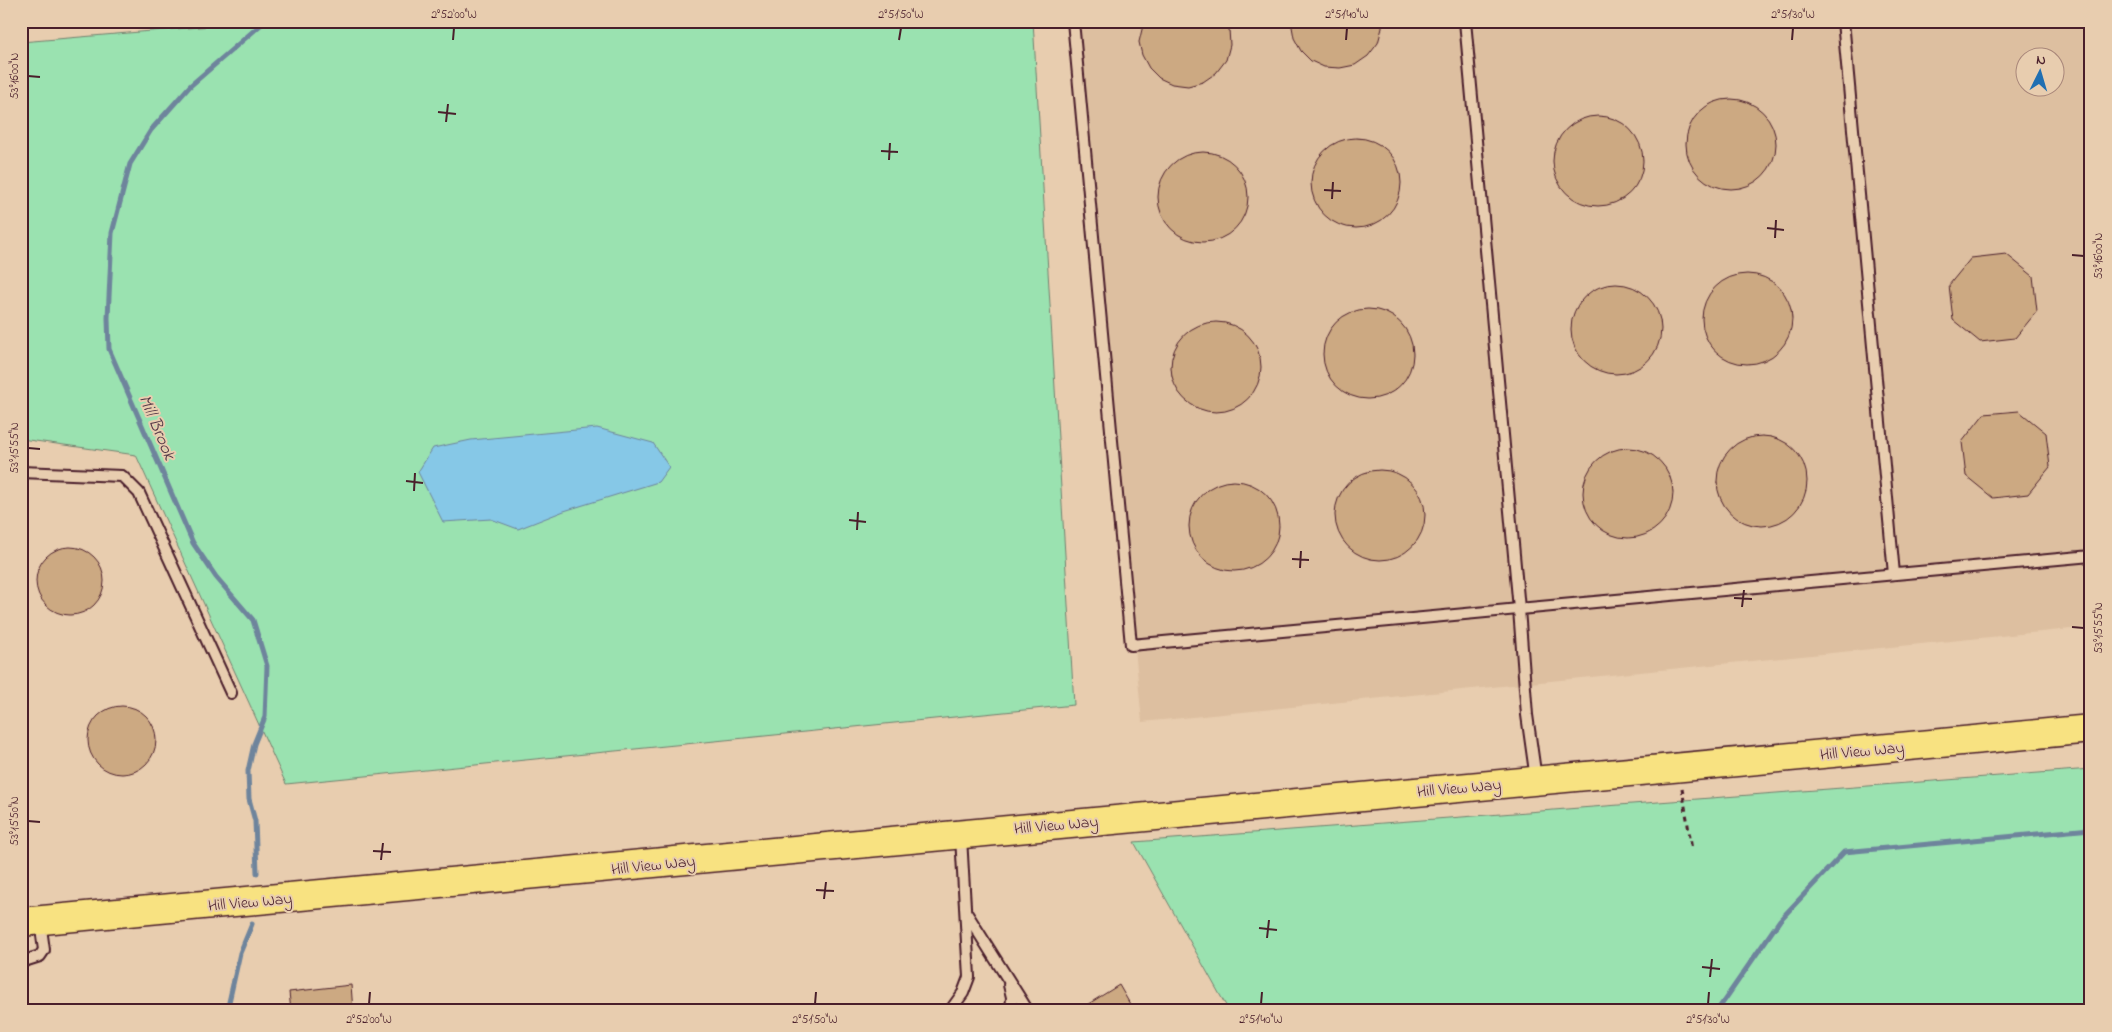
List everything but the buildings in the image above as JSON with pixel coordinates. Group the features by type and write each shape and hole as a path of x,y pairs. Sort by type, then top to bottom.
{"main road":[{"name":"Hill View Way","path":"31,921 2091,729"}],"lane":[{"path":"1074,21 1131,645 2091,556"},
{"path":"1465,21 1527,715 1536,780"},
{"path":"1843,21 1894,574"},
{"path":"21,472 122,476 139,493 231,693"},
{"path":"950,1011 963,993 969,977 970,959 965,911 961,833"},
{"path":"965,911 1028,1011"},
{"path":"21,962 40,956 44,950 31,921"},
{"path":"1008,979 1012,997 1011,1011"}],"path":[{"path":"1678,767 1692,850"}],"shaded area":[{"path":"1075,21 2091,21 2091,627 1142,722"}],"green space":[{"path":"271,21 1033,21 1074,705 286,784 136,455 21,439 21,42"},
{"path":"2091,769 2091,1011 1229,1011 1134,842"}],"water":[{"path":"597,428 653,443 669,467 658,482 564,511 518,529 491,519 443,522 418,472 433,448 471,440"}],"waterway":[{"name":"Mill Brook","path":"257,873 255,821 249,799 248,771 254,744 265,717 267,666 253,620 216,577 193,543 109,349 108,318 112,233 130,164 151,130 190,86 265,21"},
{"path":"1717,1011 1780,920 1844,852 2091,829"},
{"name":"Mill Brook","path":"227,1011 240,953 252,924"}]}
